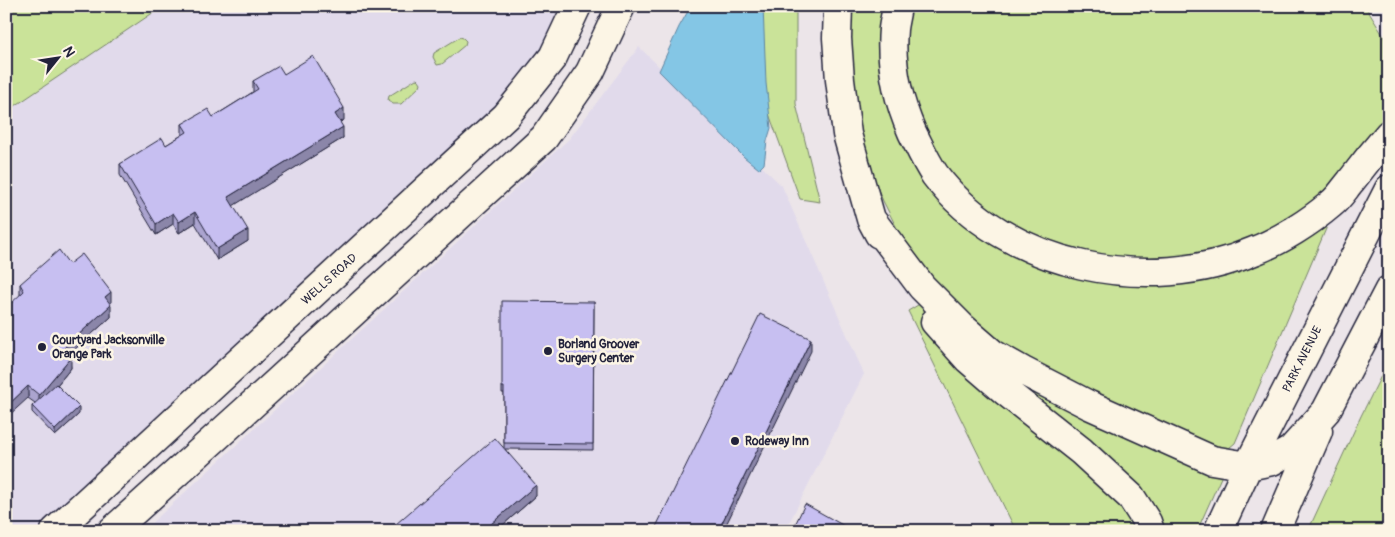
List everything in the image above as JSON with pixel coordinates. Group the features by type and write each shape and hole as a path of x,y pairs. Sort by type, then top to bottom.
{"main road":[{"name":"WELLS ROAD","path":"55,531 506,116 553,57 577,6"},
{"path":"112,531 544,138 590,72 621,6"},
{"path":"838,6 837,38 840,80 848,134 871,219 913,296 968,359 1081,451 1131,497 1150,531"},
{"path":"897,6 893,28 893,59 897,88 910,128 920,150 935,174 956,198 986,223 1011,239 1042,254 1073,263 1103,269 1140,273 1172,272 1211,266 1254,252 1291,232 1332,203 1389,134"},
{"name":"PARK AVENUE","path":"1218,531 1248,466 1389,188"},
{"path":"871,219 922,287 963,328 993,354 1023,372 1089,404 1212,460 1248,466 1272,461 1291,450 1326,411"},
{"path":"1274,531 1326,411 1389,290"}],"shaded area":[{"path":"6,6 559,6 544,44 502,103 37,531 6,531"},
{"path":"639,47 782,186 864,374 785,531 143,531 569,139"}],"green space":[{"path":"6,6 163,6 6,112 6,32 11,24 6,12"},
{"path":"762,6 796,6 796,104 820,202 800,199 753,70"},
{"path":"845,6 888,6 887,59 963,218 1135,280 1331,217 1235,443 1229,448 1217,448 1034,365 986,333 930,279 903,240 883,201 866,161 845,49"},
{"path":"909,6 1365,6 1389,45 1389,113 1371,145 1324,199 1245,246 1157,262 1078,253 1020,230 975,199 953,177 936,153 916,108 910,81 907,55"},
{"path":"460,37 466,41 465,45 442,64 437,65 433,57 434,53"},
{"path":"416,79 421,83 420,86 401,104 393,104 388,100 389,96"},
{"path":"923,302 1222,475 1197,531 1016,531 908,311"},
{"path":"1389,360 1389,531 1308,531 1361,416"}],"water":[{"path":"691,6 763,6 766,83 771,128 764,164 759,169 744,157 659,71"}],"building":[{"path":"313,56 344,108 335,114 343,127 228,197 248,230 217,249 195,212 179,222 173,213 156,224 120,164 162,138 166,145 187,132 182,124 208,109 213,117 258,89 253,81 279,66 284,74"},
{"name":"Courtyard Jacksonville Orange Park","path":"59,250 69,264 82,254 111,292 105,297 111,305 64,348 71,357 39,395 28,386 6,407 6,308 24,291 20,284"},
{"name":"Borland Groover Surgery Center","path":"502,301 594,302 593,444 504,443"},
{"name":"Rodeway Inn","path":"760,314 811,339 718,531 654,531"},
{"path":"56,384 79,407 55,430 32,406"},
{"path":"495,438 536,485 483,531 388,531"},
{"path":"805,504 853,531 792,531"}],"place":[{"name":"Courtyard Jacksonville Orange Park","path":"42,347"},
{"name":"Borland Groover Surgery Center","path":"548,351"},
{"name":"Rodeway Inn","path":"735,441"}]}
